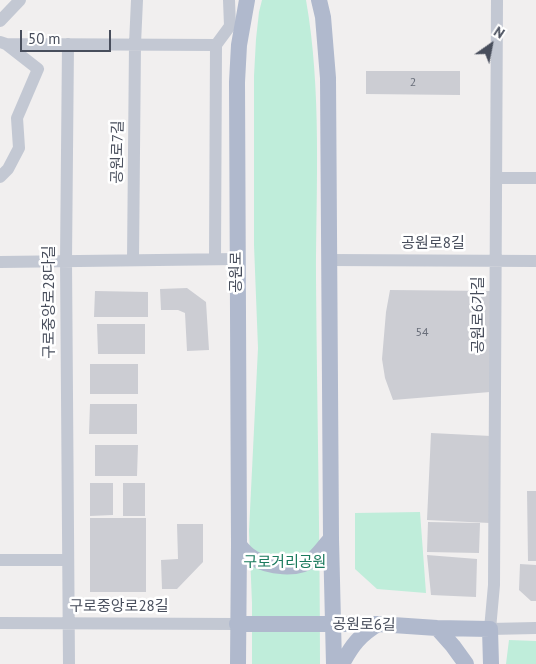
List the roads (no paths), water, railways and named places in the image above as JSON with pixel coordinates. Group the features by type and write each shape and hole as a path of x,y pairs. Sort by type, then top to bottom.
{"main road":[{"name":"공원로","path":"238,664 237,82 239,44 247,0"},
{"path":"319,0 323,17 328,78 331,538 334,664"},
{"path":"239,545 251,557 260,562 287,566 300,565 312,560 331,538"},
{"name":"공원로6길","path":"237,624 378,624 490,630"},
{"path":"342,664 351,648 361,636 378,624"},
{"path":"437,628 466,664"},
{"path":"490,630 491,664"}],"street":[{"path":"0,21 20,0"},
{"name":"공원로7길","path":"133,260 137,0"},
{"path":"3,43 216,45 230,26 229,0"},
{"name":"공원로6가길","path":"490,630 494,585 496,0"},
{"path":"0,177 8,169 18,148 17,118 38,69 3,43"},
{"name":"구로중앙로28다길","path":"68,44 66,261 69,664"},
{"name":"공원로","path":"215,259 216,45"},
{"path":"496,178 536,178"},
{"path":"0,262 237,259"},
{"name":"공원로8길","path":"329,260 536,261"},
{"path":"0,560 68,560"},
{"name":"구로중앙로28길","path":"0,624 237,624"},
{"name":"공원로6길","path":"490,630 536,628"}],"park label":[{"name":"구로거리공원","path":"285,563"}]}
